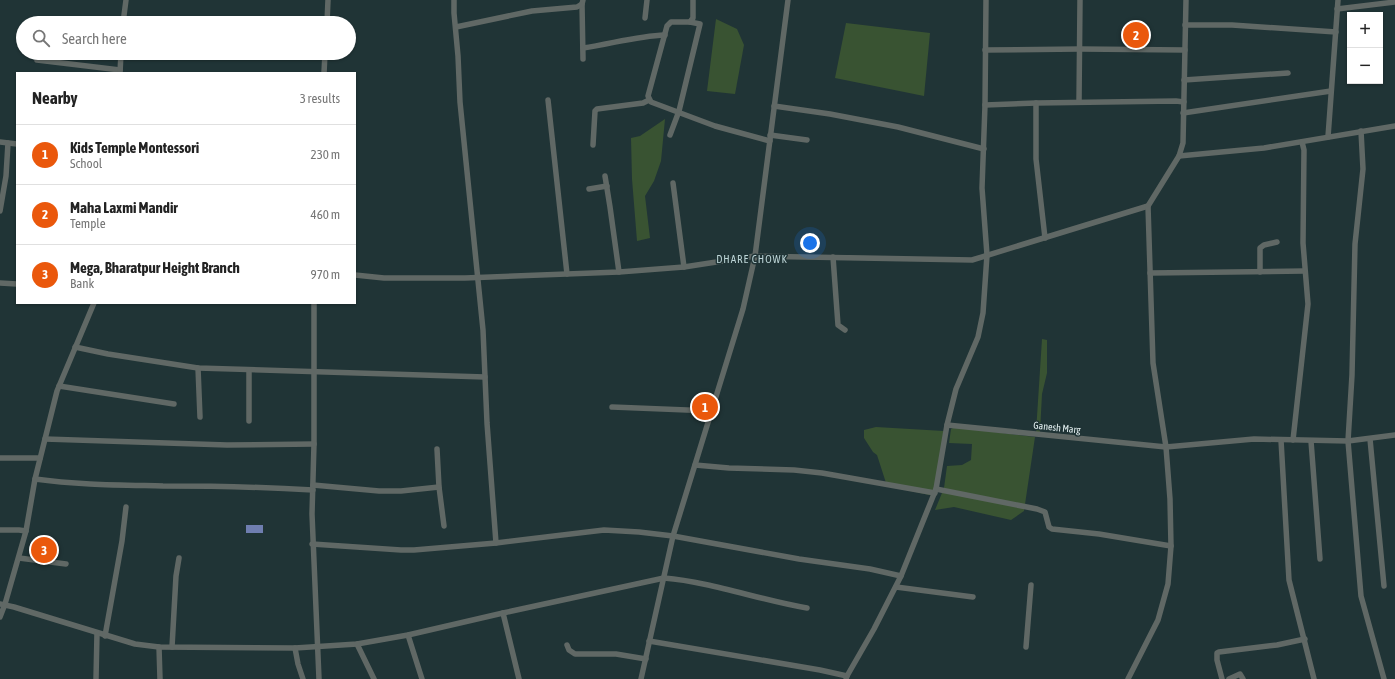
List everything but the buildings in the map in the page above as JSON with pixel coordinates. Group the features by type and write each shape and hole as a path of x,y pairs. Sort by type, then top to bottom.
{"street":[{"path":"124,16 126,0"},
{"path":"327,16 328,0"},
{"path":"454,0 460,102 483,330 496,543"},
{"path":"645,18 647,0"},
{"path":"690,22 692,18 693,0"},
{"path":"641,679 673,536 743,309 755,256 788,0"},
{"path":"649,641 788,664 846,678 874,629 901,576 936,491 947,425 956,389 978,337 983,313 986,255 982,188 985,105 986,0"},
{"path":"1079,102 1080,0"},
{"path":"1128,679 1158,620 1168,584 1171,546 1170,499 1166,447 1153,363 1148,206 1179,156 1183,143 1186,0"},
{"path":"1328,137 1338,0"},
{"path":"456,27 532,11 577,8 582,2"},
{"path":"582,2 583,59"},
{"path":"1337,9 1395,2"},
{"path":"649,100 648,96 667,26 671,22 690,22 700,24 678,113 670,135"},
{"path":"1185,25 1232,25 1336,32"},
{"path":"583,48 612,44 642,37 665,35"},
{"path":"985,50 1185,50"},
{"path":"37,60 120,72 121,60"},
{"path":"324,72 325,60"},
{"path":"1184,80 1288,73"},
{"path":"1183,113 1331,91"},
{"path":"548,100 567,274"},
{"path":"649,100 678,113 715,126 770,138 807,140"},
{"path":"592,145 595,111 597,109 644,103 649,100"},
{"path":"985,105 1079,102 1184,102"},
{"path":"1036,103 1036,159 1045,238"},
{"path":"774,106 830,114 898,127 984,149"},
{"path":"1179,156 1248,150 1395,126"},
{"path":"1361,131 1362,169 1355,244 1352,375 1348,441 1361,596 1384,679"},
{"path":"0,142 16,144"},
{"path":"1293,440 1308,304 1304,271 1304,150 1302,142"},
{"path":"0,211 6,176 8,143"},
{"path":"605,176 619,272"},
{"path":"673,182 684,267"},
{"path":"589,189 607,186"},
{"path":"356,274 384,278 478,278 619,272 684,267 755,256 972,260 1148,206"},
{"path":"1260,272 1260,248 1264,245 1277,242"},
{"path":"833,257 838,325 845,330"},
{"path":"1150,273 1304,271"},
{"path":"0,283 16,284"},
{"path":"0,617 26,531 35,479 59,386 94,304"},
{"path":"314,304 312,544 316,647 319,679"},
{"path":"75,347 108,354 198,368 485,377"},
{"path":"198,368 200,417"},
{"path":"249,370 249,421"},
{"path":"59,386 174,404"},
{"path":"612,407 712,411"},
{"name":"Ganesh Marg","path":"947,425 1166,447 1254,439 1348,441 1395,435"},
{"path":"45,439 227,445 314,444"},
{"path":"1370,439 1384,586"},
{"path":"1281,440 1289,580 1314,679"},
{"path":"1311,441 1320,559"},
{"path":"437,449 439,487 444,526"},
{"path":"0,458 40,458"},
{"path":"695,465 808,472 936,491 1037,509 1045,512 1049,527 1052,529 1099,534 1171,546"},
{"path":"35,479 61,483 116,485 313,487 379,491 401,491 439,487"},
{"path":"105,636 122,541 126,507"},
{"path":"0,530 26,531"},
{"path":"312,544 401,550 496,543 604,530 673,536 799,559 870,568 901,576"},
{"path":"19,558 66,564"},
{"path":"172,647 176,576 179,558"},
{"path":"3,604 135,644 159,647 295,648 357,644 408,635 503,612 664,578 683,579 725,588 779,603 807,608"},
{"path":"1026,647 1031,585"},
{"path":"896,587 973,597"},
{"path":"503,612 519,679"},
{"path":"96,679 97,632"},
{"path":"408,635 422,679"},
{"path":"1222,679 1217,660 1217,653 1219,652 1277,645 1305,639"},
{"path":"357,644 374,679"},
{"path":"567,645 569,650 575,654 616,654 646,659"},
{"path":"159,647 160,679"},
{"path":"295,648 303,679"},
{"path":"1229,679 1240,674 1243,679"}],"green space":[{"path":"716,19 737,29 744,45 735,94 707,91"},
{"path":"846,23 930,33 924,96 835,78"},
{"path":"665,119 661,161 654,181 645,196 650,238 637,241 632,179 631,138 640,136"},
{"path":"1042,339 1047,340 1047,373 1042,394 1040,432 1036,432"},
{"path":"876,427 944,431 934,496 887,486 877,455 873,452 864,438 864,430"},
{"path":"955,427 1035,437 1024,511 1011,520 954,507 935,510 944,488 947,466 962,465 971,460 972,444 949,443 951,429"}],"water":[{"path":"246,525 263,525 263,533 246,533"}],"place":[{"name":"Maha Laxmi Mandir","path":"1136,35"},
{"name":"Kids Temple Montessori","path":"705,407"},
{"name":"Mega, Bharatpur Height Branch","path":"44,550"}],"district":[{"name":"DHARE CHOWK","path":"752,259"}]}
